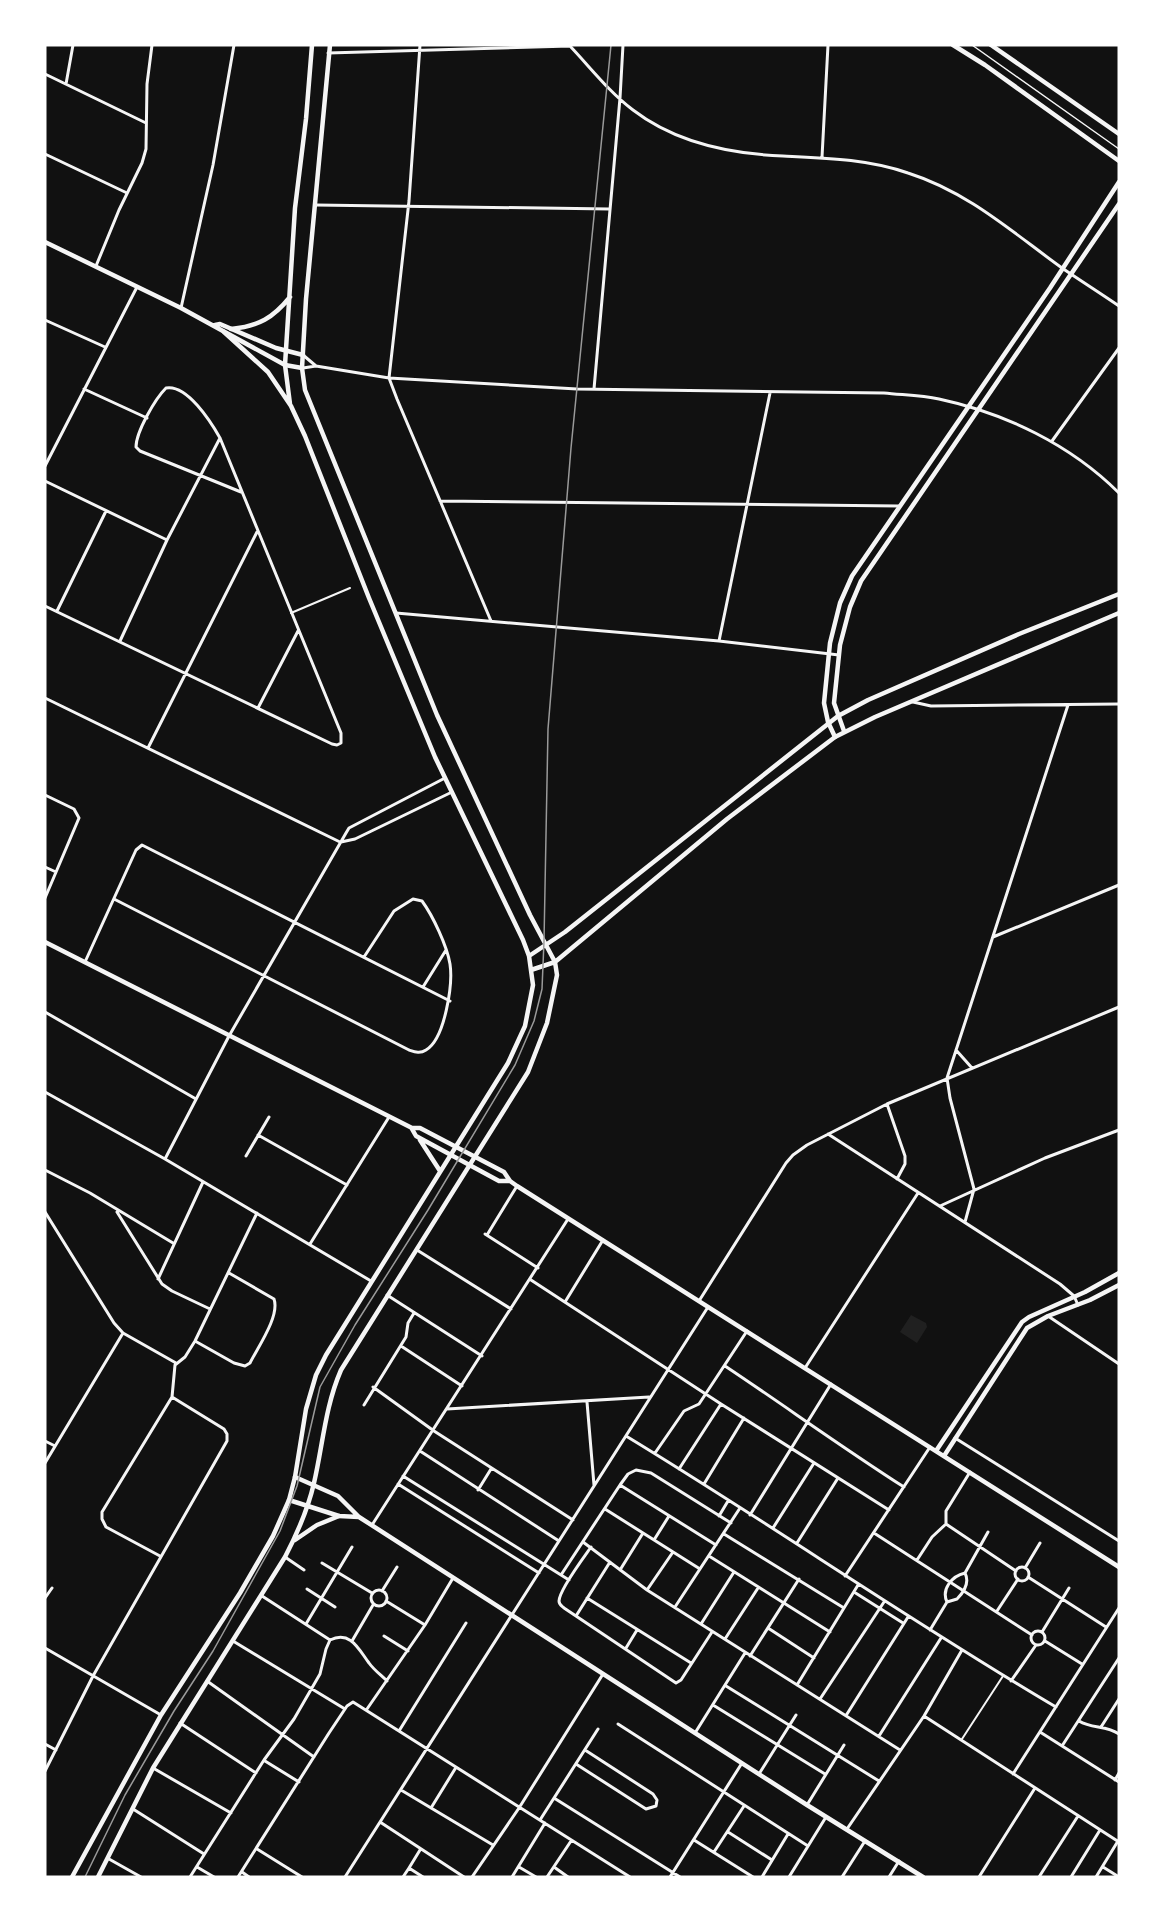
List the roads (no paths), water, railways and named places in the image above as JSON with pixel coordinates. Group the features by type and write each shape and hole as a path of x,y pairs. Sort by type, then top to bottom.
{"main road":[{"path":"291,406 285,365 295,208 312,45"},
{"path":"98,1877 153,1768 262,1596 293,1542 314,1484 325,1416 332,1392 350,1355 526,1075 536,1054 549,1015 556,975 555,962 462,771 394,613 307,399 302,368 330,45"},
{"path":"953,45 985,64 1119,161"},
{"path":"991,45 1119,134"},
{"path":"835,737 828,722 824,703 829,654 836,618 852,576 1063,268 1119,182"},
{"path":"844,731 834,703 839,655 850,607 868,569 1119,204"},
{"path":"45,242 181,308 285,365 302,368"},
{"path":"231,329 255,324 272,316 290,297"},
{"path":"215,326 220,324 303,355"},
{"path":"72,1877 162,1715 240,1593 273,1536 289,1500 306,1409 316,1375 332,1344 371,1281 500,1079 517,1046 529,1012 533,985 529,956 523,940 445,778 291,406 268,372 224,332"},
{"path":"529,956 546,946 828,722 868,700 1019,634 1119,594"},
{"path":"531,970 555,962 728,819 844,731 1119,613"},
{"path":"45,942 389,1117 412,1128 420,1128 504,1172 517,1186 1119,1567"},
{"path":"412,1128 440,1171"},
{"path":"419,1138 499,1181 510,1181"},
{"path":"936,1451 1022,1322 1119,1273"},
{"path":"944,1456 1024,1331 1033,1323 1119,1285"},
{"path":"295,1477 338,1496 359,1518 923,1877"},
{"path":"289,1500 339,1516 359,1518"},
{"path":"293,1542 317,1525 339,1516"}],"street":[{"path":"66,84 73,45"},
{"path":"96,266 126,193 142,164 146,149 147,84 152,45"},
{"path":"181,308 213,165 234,45"},
{"path":"420,45 409,201 406,207 389,378 491,621"},
{"path":"594,389 620,98 622,45"},
{"path":"822,158 828,45"},
{"path":"328,53 570,46 633,110 678,134 708,146 725,151 878,164 908,172 944,186 992,214 1063,268 1119,306"},
{"path":"45,74 146,123"},
{"path":"45,154 126,193"},
{"path":"316,205 609,209"},
{"path":"45,466 137,287"},
{"path":"45,320 105,348"},
{"path":"1051,442 1119,348"},
{"path":"303,355 316,366"},
{"path":"302,368 316,366 389,378 594,389 884,393 924,397 978,409 1051,442 1093,469 1119,493"},
{"path":"45,606 332,744 341,743 341,733 220,438 206,414 198,406 170,387 162,392 147,418 135,447 241,492"},
{"path":"84,389 147,418"},
{"path":"719,641 770,393"},
{"path":"119,641 167,540 220,438"},
{"path":"45,455 50,457"},
{"path":"45,481 167,540"},
{"path":"440,501 899,506"},
{"path":"57,612 106,511"},
{"path":"148,748 257,532"},
{"path":"291,613 350,588"},
{"path":"394,613 719,641 839,655"},
{"path":"258,708 298,631"},
{"path":"45,698 340,842 355,839 452,792"},
{"path":"912,702 931,706 1119,704"},
{"path":"965,1222 974,1189 950,1098 947,1078 1068,705"},
{"path":"165,1159 263,975 350,828 445,778"},
{"path":"45,795 77,812 78,823 45,898"},
{"path":"85,963 136,850 142,845 450,1001"},
{"path":"45,867 56,872"},
{"path":"993,937 1119,885"},
{"path":"114,899 416,1052 424,1052 431,1046 450,1001 452,979 450,961 424,903 417,898 394,911 364,957"},
{"path":"423,987 446,951"},
{"path":"699,1301 786,1164 798,1151 887,1104 1119,1007"},
{"path":"45,1012 196,1099"},
{"path":"956,1050 972,1068"},
{"path":"45,1092 165,1159 371,1281"},
{"path":"887,1104 905,1156 905,1164 897,1179"},
{"path":"246,1156 269,1117"},
{"path":"310,1244 389,1117"},
{"path":"940,1206 1045,1158 1119,1130"},
{"path":"828,1134 1060,1284 1074,1296 1078,1305"},
{"path":"258,1135 347,1185"},
{"path":"45,1170 173,1243"},
{"path":"158,1279 203,1182"},
{"path":"517,1186 486,1234 538,1268"},
{"path":"805,1368 918,1193"},
{"path":"116,1210 158,1279 172,1291 210,1309"},
{"path":"45,1212 104,1309 123,1333 176,1363"},
{"path":"160,1556 106,1527 101,1515 172,1397 173,1369 176,1363 185,1357 195,1341 257,1213"},
{"path":"372,1526 531,1280 568,1218"},
{"path":"564,1302 603,1240"},
{"path":"417,1250 511,1309"},
{"path":"195,1341 234,1363 245,1366 250,1363 274,1316 276,1305 274,1299 229,1273"},
{"path":"531,1280 889,1510"},
{"path":"387,1295 482,1356"},
{"path":"345,1877 708,1307"},
{"path":"364,1405 406,1337 408,1323 414,1313"},
{"path":"1048,1316 1119,1364"},
{"path":"655,1454 684,1411 698,1406 747,1331"},
{"path":"45,1463 123,1333"},
{"path":"401,1345 462,1386"},
{"path":"725,1366 904,1487"},
{"path":"750,1515 831,1384"},
{"path":"373,1388 491,1469 573,1520"},
{"path":"45,1771 93,1676 227,1441 224,1429 172,1397"},
{"path":"447,1409 650,1397"},
{"path":"587,1402 594,1487"},
{"path":"679,1469 721,1404"},
{"path":"704,1484 744,1418"},
{"path":"626,1436 797,1543 941,1638 1056,1707"},
{"path":"955,1438 1119,1541"},
{"path":"45,1441 56,1446"},
{"path":"845,1576 930,1447"},
{"path":"420,1451 559,1541"},
{"path":"772,1528 814,1463"},
{"path":"478,1490 491,1469"},
{"path":"561,1575 620,1485 632,1472 643,1470 731,1523"},
{"path":"917,1560 932,1537 946,1524 946,1511 970,1472"},
{"path":"403,1476 569,1580"},
{"path":"797,1543 838,1478"},
{"path":"398,1484 539,1573"},
{"path":"620,1485 716,1545"},
{"path":"719,1516 728,1500"},
{"path":"675,1608 740,1508"},
{"path":"605,1509 700,1569"},
{"path":"654,1540 669,1516"},
{"path":"946,1524 1016,1571 1018,1579 996,1611"},
{"path":"947,1602 944,1592 956,1576 964,1573 988,1532"},
{"path":"620,1571 643,1533"},
{"path":"874,1533 1032,1635"},
{"path":"724,1534 844,1608"},
{"path":"492,1542 496,1535"},
{"path":"583,1542 647,1590 900,1750"},
{"path":"1025,1568 1040,1543"},
{"path":"306,1624 352,1547"},
{"path":"591,1548 569,1580 559,1600 560,1605 564,1608 676,1683 681,1680 712,1632"},
{"path":"647,1590 673,1552"},
{"path":"709,1556 830,1632"},
{"path":"285,1557 304,1570"},
{"path":"576,1616 610,1562"},
{"path":"322,1563 372,1593"},
{"path":"382,1591 397,1567"},
{"path":"1016,1571 1019,1568 1025,1568"},
{"path":"1025,1568 1028,1577"},
{"path":"701,1624 734,1572"},
{"path":"930,1630 947,1602 957,1599 964,1591 967,1583 964,1573"},
{"path":"1018,1579 1022,1581 1028,1577"},
{"path":"1028,1577 1106,1628"},
{"path":"367,1709 408,1651 453,1578"},
{"path":"750,1656 799,1579"},
{"path":"797,1685 858,1585"},
{"path":"725,1639 758,1587"},
{"path":"45,1598 52,1588"},
{"path":"1042,1632 1069,1588"},
{"path":"307,1589 335,1608"},
{"path":"376,1590 382,1591 386,1595 386,1601 380,1607 373,1605 370,1599 372,1593 376,1590"},
{"path":"854,1592 904,1623"},
{"path":"262,1596 330,1640 343,1637 352,1641 387,1681"},
{"path":"588,1598 692,1663"},
{"path":"386,1601 425,1625"},
{"path":"820,1699 884,1602"},
{"path":"352,1641 373,1605"},
{"path":"1013,1774 1119,1608"},
{"path":"846,1715 908,1617"},
{"path":"399,1731 466,1623"},
{"path":"768,1628 814,1658"},
{"path":"626,1648 637,1630"},
{"path":"1032,1635 1035,1632 1042,1632"},
{"path":"1042,1632 1045,1641"},
{"path":"1032,1635 1032,1641 1036,1645"},
{"path":"384,1636 408,1651"},
{"path":"879,1736 941,1638"},
{"path":"190,1877 312,1689 320,1674 330,1640"},
{"path":"233,1641 345,1709"},
{"path":"1045,1641 1083,1665"},
{"path":"1011,1681 1036,1645 1041,1645 1045,1641"},
{"path":"45,1648 162,1715"},
{"path":"847,1829 924,1716 962,1650"},
{"path":"696,1733 745,1653"},
{"path":"1062,1746 1119,1658"},
{"path":"472,1877 519,1808 603,1674"},
{"path":"962,1739 1003,1676"},
{"path":"207,1681 314,1758"},
{"path":"726,1686 879,1781"},
{"path":"1101,1727 1119,1699"},
{"path":"238,1877 345,1709 352,1702 367,1709 426,1750 630,1877"},
{"path":"713,1705 825,1774"},
{"path":"759,1774 796,1715"},
{"path":"924,1716 1119,1841 1096,1877"},
{"path":"1078,1720 1089,1726 1107,1727 1119,1734"},
{"path":"180,1723 256,1773"},
{"path":"618,1724 808,1846"},
{"path":"540,1820 598,1729"},
{"path":"1040,1732 1117,1781 1119,1773"},
{"path":"45,1744 56,1750"},
{"path":"807,1805 844,1745"},
{"path":"576,1764 646,1809 656,1806 657,1800 653,1794 585,1750"},
{"path":"264,1760 299,1782"},
{"path":"670,1877 742,1763"},
{"path":"153,1768 231,1813"},
{"path":"431,1809 455,1768"},
{"path":"979,1877 1035,1788"},
{"path":"401,1790 493,1845"},
{"path":"554,1798 680,1877"},
{"path":"714,1853 744,1806"},
{"path":"133,1809 204,1854"},
{"path":"1039,1877 1078,1816"},
{"path":"789,1877 826,1817"},
{"path":"380,1822 464,1877"},
{"path":"512,1877 545,1823"},
{"path":"1071,1877 1100,1830"},
{"path":"728,1832 772,1860"},
{"path":"762,1877 788,1834"},
{"path":"693,1840 753,1877"},
{"path":"547,1877 571,1841"},
{"path":"842,1877 865,1841"},
{"path":"257,1849 302,1877"},
{"path":"403,1877 420,1850"},
{"path":"109,1859 141,1877"},
{"path":"889,1877 899,1861"},
{"path":"197,1867 214,1877"},
{"path":"519,1867 536,1877"},
{"path":"554,1867 568,1877"},
{"path":"1103,1867 1119,1876"},
{"path":"409,1868 423,1877"},
{"path":"242,1872 249,1877"}],"lane":[{"path":"972,45 1119,149"}],"tram line":[{"path":"85,1877 125,1795 174,1711 213,1651 280,1531 297,1486 320,1387 355,1325 428,1210 515,1065 534,1021 542,989 548,729 571,448 611,45"}]}
